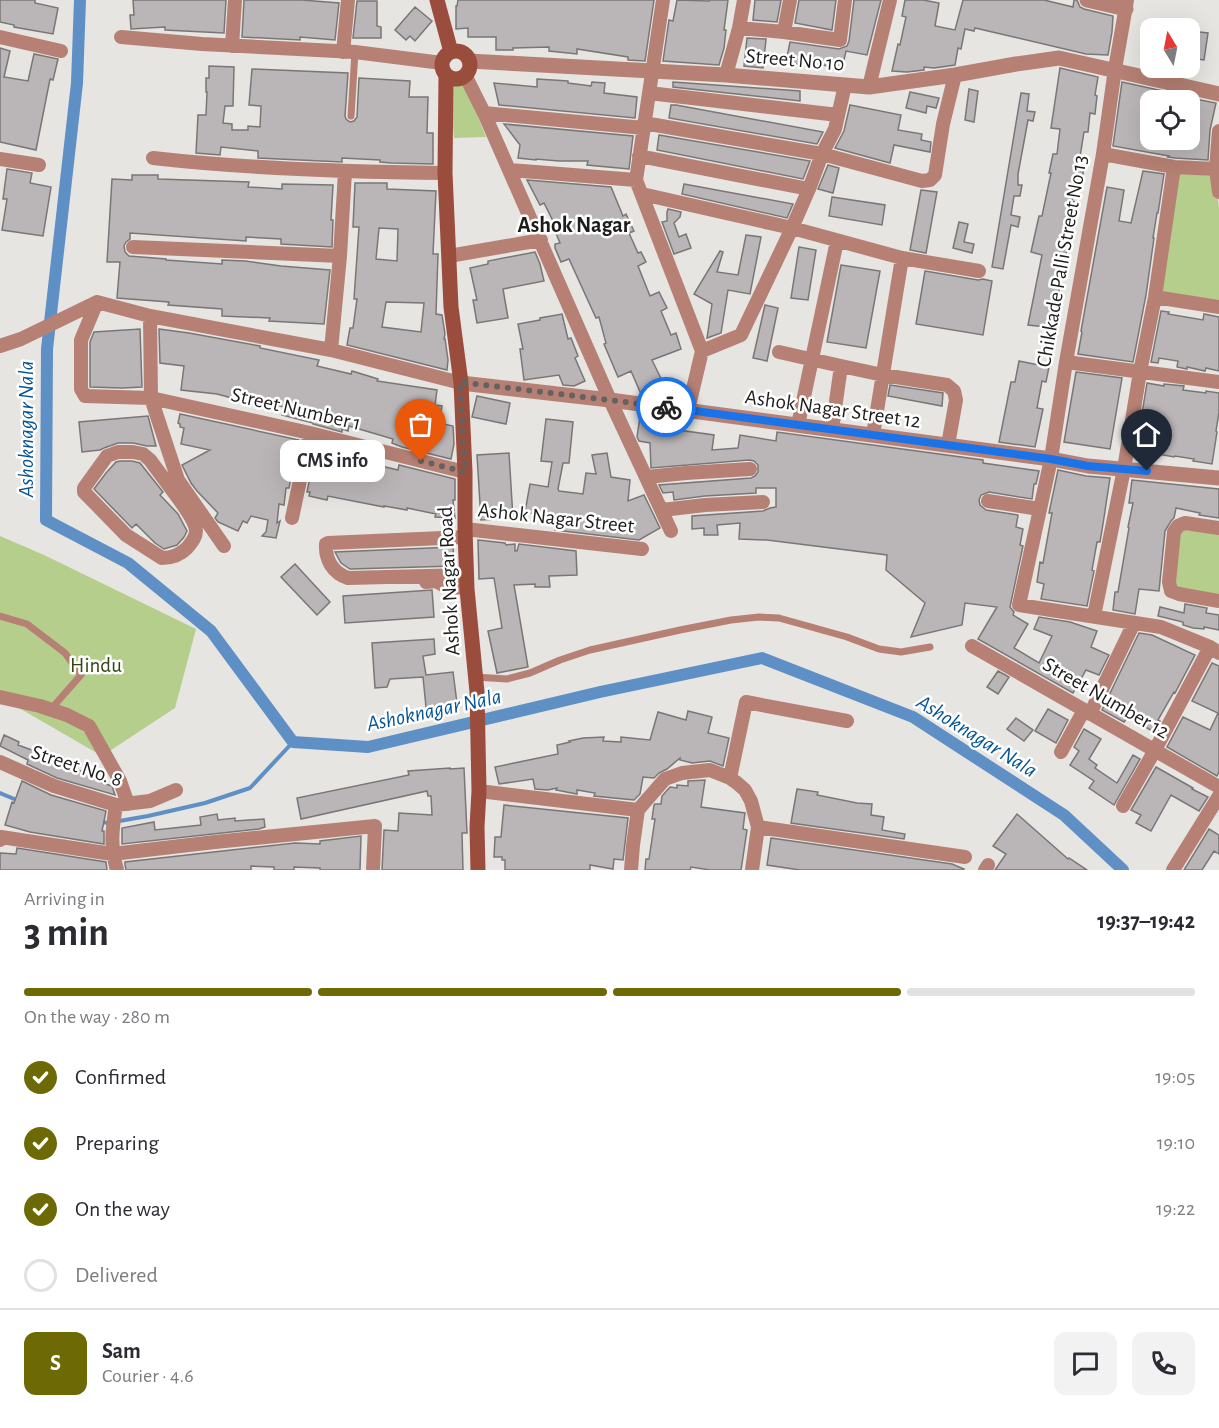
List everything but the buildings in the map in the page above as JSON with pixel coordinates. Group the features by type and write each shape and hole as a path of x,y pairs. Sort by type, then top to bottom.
{"main road":[{"name":"Ashok Nagar Road","path":"437,0 446,63 445,173 451,307 460,382 465,472 467,581 476,684 479,791 478,870"},
{"path":"460,52 467,57 467,68 459,78 452,78 446,63 460,52"}],"street":[{"path":"232,46 235,0"},
{"path":"348,0 349,52"},
{"path":"663,0 636,180 702,351 688,410"},
{"path":"726,75 744,0"},
{"path":"784,32 790,0"},
{"path":"739,28 840,40 845,0"},
{"path":"869,87 890,0"},
{"path":"1088,0 1127,5"},
{"name":"Chikkade Palli Street No 13","path":"1094,616 1019,605 1051,459 1103,154 1114,69 1127,5"},
{"path":"0,37 61,51"},
{"path":"121,37 349,52 446,63"},
{"name":"Street No 10","path":"467,68 726,75 869,87 1059,58 1219,94"},
{"path":"467,68 484,113 610,400 672,531"},
{"path":"484,113 644,125 822,154 922,181 930,180 935,175 943,124 955,75"},
{"path":"702,351 741,334 792,228 822,154 835,129 845,85"},
{"path":"649,93 838,115"},
{"path":"1219,130 1216,169 1219,192"},
{"path":"1103,154 1174,167 1216,169"},
{"path":"639,156 809,189"},
{"path":"153,158 345,172 445,173"},
{"path":"0,159 39,165"},
{"path":"1123,806 1214,650 1161,627 1094,616 1124,469 1155,297 1174,167"},
{"path":"510,170 636,180"},
{"path":"332,350 345,172"},
{"path":"642,194 792,228 902,258 979,271"},
{"path":"449,256 541,240"},
{"path":"798,425 837,241"},
{"path":"134,247 340,256"},
{"path":"873,435 902,258"},
{"path":"1155,297 1219,307"},
{"path":"0,346 21,339 91,305 332,350 460,382"},
{"name":"Street Number 1","path":"91,305 81,340 81,389 85,396 151,398 310,433 465,472"},
{"path":"150,316 151,398 168,449 174,484 195,524 196,531 192,542 182,553 162,558 126,535 84,492 84,488 107,456 118,452 143,454 168,449"},
{"path":"779,352 883,375 947,385 954,391 956,400 948,445"},
{"path":"1066,362 1219,382"},
{"path":"832,430 841,366"},
{"name":"Ashok Nagar Street 12","path":"460,382 688,410 1051,459 1088,466 1219,478"},
{"path":"292,518 310,433"},
{"path":"143,454 174,484 224,546"},
{"path":"647,477 750,469"},
{"path":"988,501 1040,509"},
{"path":"662,510 763,502"},
{"path":"1219,528 1185,523 1178,526 1174,532 1169,582 1171,591 1219,601"},
{"name":"Ashok Nagar Street","path":"467,581 348,578 335,571 328,561 325,551 326,544 465,533 642,549"},
{"path":"348,585 436,581 448,588 467,581"},
{"path":"1061,752 1087,712 1134,623"},
{"name":"Street Number 12","path":"972,646 1219,787"},
{"path":"0,697 40,705 89,726 120,781 122,805 112,829 112,854 117,870"},
{"path":"729,778 746,702 847,721"},
{"name":"Street No. 8","path":"0,762 54,786 122,805 150,801 176,790"},
{"path":"631,870 638,810 665,779 682,773 710,770 729,778 745,790 758,827 756,870"},
{"path":"479,791 638,810"},
{"path":"1173,870 1219,796"},
{"path":"0,840 1,837 112,854 375,826 373,870"},
{"path":"758,827 965,857"}],"lane":[{"path":"349,52 351,116"},
{"path":"0,616 27,624 65,653 81,675 51,709"},
{"path":"476,684 531,673 590,650 731,620 759,617 779,618 847,637 879,649 901,652 930,646"}],"green space":[{"path":"449,82 465,84 486,137 454,138"},
{"path":"1179,173 1215,176 1219,208 1219,301 1160,293"},
{"path":"1179,530 1219,532 1219,598 1166,585"},
{"name":"Hindu","path":"0,536 196,629 175,708 102,756 0,697"}],"waterway":[{"name":"Ashoknagar Nala","path":"80,0 77,83 47,349 46,520 128,563 211,631 293,742 368,747 600,692 762,658 913,717 1064,815 1123,870"},
{"path":"101,822 108,823 148,816 205,803 250,788 293,742"},
{"path":"0,793 19,801"}],"way so far":[{"path":"421,461 465,472 460,382 666,407"}],"place":[{"name":"CMS info","path":"421,461"}],"district":[{"name":"Ashok Nagar","path":"574,225"}],"route":[{"path":"666,407 1051,459 1088,466 1147,471"}]}
